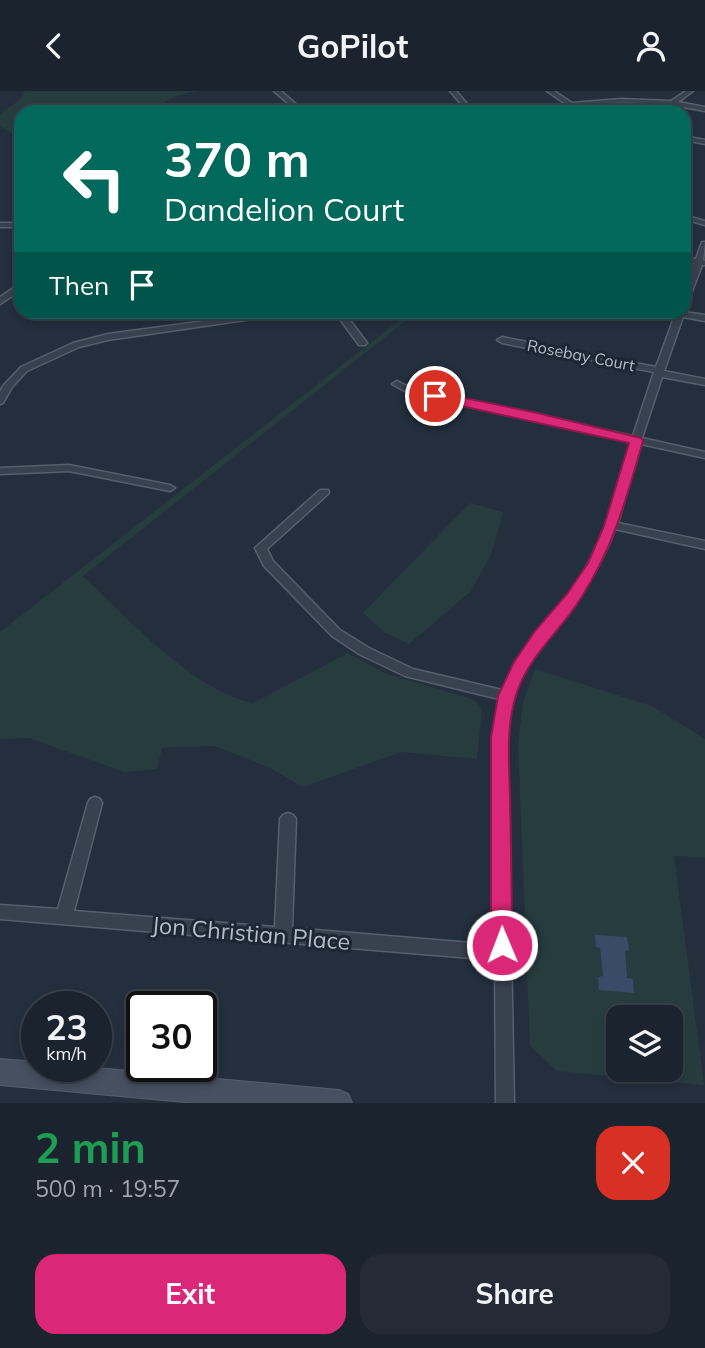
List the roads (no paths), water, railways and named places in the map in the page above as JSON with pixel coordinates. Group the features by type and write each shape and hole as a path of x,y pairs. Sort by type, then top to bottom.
{"main road":[{"path":"0,1072 245,1099 339,1103"}],"street":[{"path":"277,91 294,105"},
{"path":"453,91 465,105"},
{"path":"550,91 570,104 618,100 684,105"},
{"path":"674,103 690,91"},
{"path":"691,285 702,263 705,244"},
{"path":"0,401 8,386 24,369 76,345 108,337 244,319"},
{"path":"344,319 362,343"},
{"path":"505,1103 500,737 507,696 520,666 541,635 573,598 595,563 612,526 675,319"},
{"name":"Rosebay Court","path":"502,340 705,382"},
{"path":"397,384 410,391 533,415 705,455"},
{"path":"0,471 69,468 170,488"},
{"path":"324,492 261,548 268,563 336,633 364,651 410,673 507,696"},
{"path":"612,526 705,545"},
{"path":"64,916 95,803"},
{"path":"283,936 288,820"},
{"name":"Jon Christian Place","path":"0,912 502,953"}],"water":[{"path":"595,935 627,937 627,978 633,979 634,993 599,990 598,977 603,976 600,948 596,947"}]}
